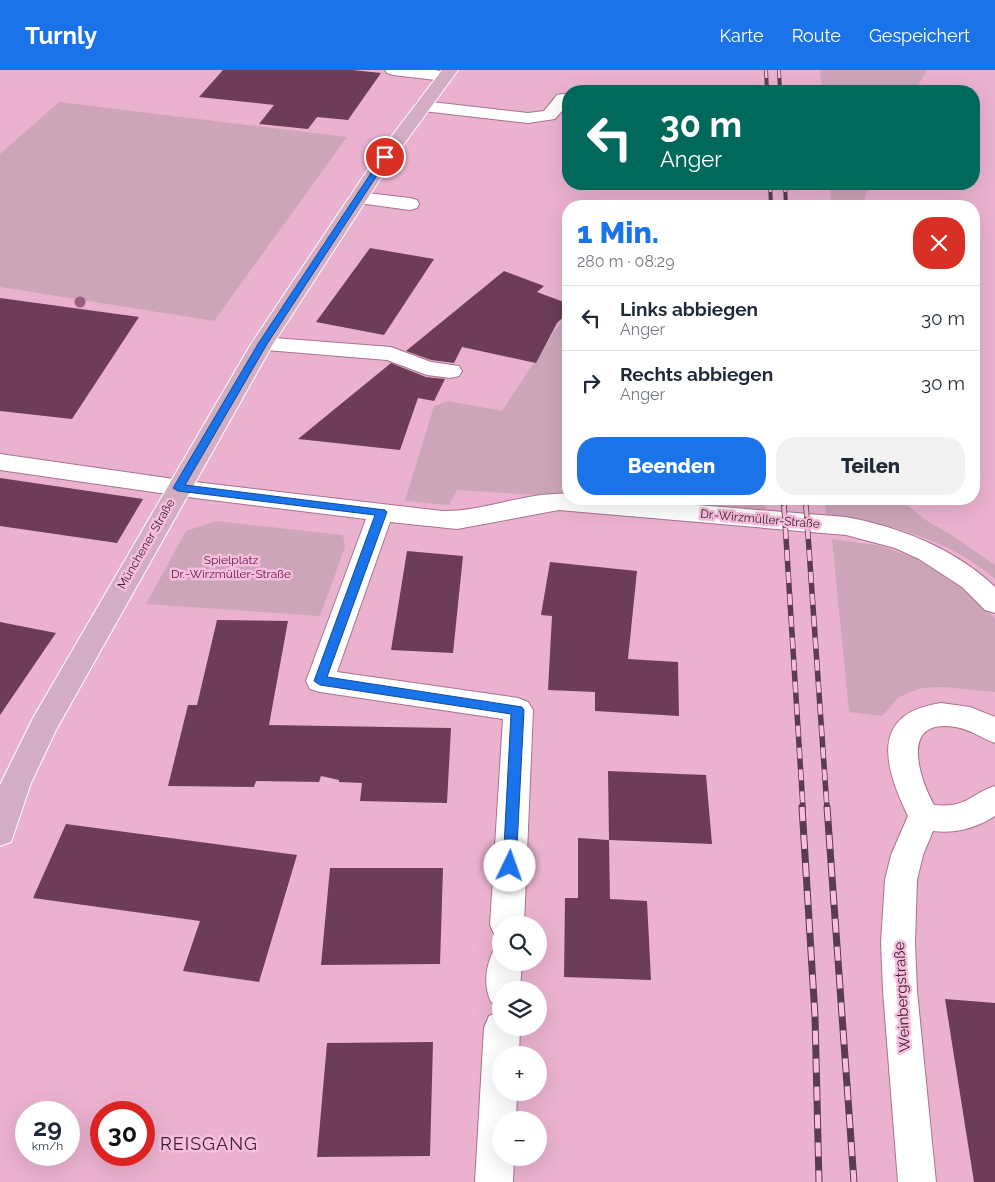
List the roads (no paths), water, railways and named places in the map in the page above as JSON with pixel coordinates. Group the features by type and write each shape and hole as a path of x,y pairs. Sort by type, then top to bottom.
{"main road":[{"name":"Münchener Straße","path":"0,832 8,782 43,726 262,344 385,157 447,73"}],"street":[{"path":"393,70 447,73"},
{"path":"423,106 528,118 549,115 562,101"},
{"path":"358,198 410,204"},
{"path":"262,344 390,354 428,368 451,371"},
{"name":"Dr.-Wirzmüller-Straße","path":"0,462 178,488 460,522 529,506 562,502"},
{"name":"Dr.-Wirzmüller-Straße","path":"595,505 846,526 904,542 928,553 972,580 995,603"},
{"path":"381,512 320,681 518,710 507,916"},
{"path":"995,731 983,722 956,715 933,715 915,724 905,736 903,748 903,764 907,780 924,816 941,820 961,819 981,810 995,799"},
{"name":"Weinbergstraße","path":"917,1182 898,943 901,880 907,855 924,816"},
{"path":"494,1182 502,1036"}],"railway":[{"path":"766,70 767,85"},
{"path":"779,70 780,85"},
{"path":"770,190 771,200"},
{"path":"785,190 786,200"},
{"path":"784,506 803,808"},
{"path":"806,506 827,808"},
{"path":"802,807 815,1016 819,1182"},
{"path":"827,807 854,1182"}],"district":[{"name":"REISGANG","path":"209,1143"}],"park label":[{"name":"Spielplatz Dr.-Wirzmüller-Straße","path":"231,567"}]}
